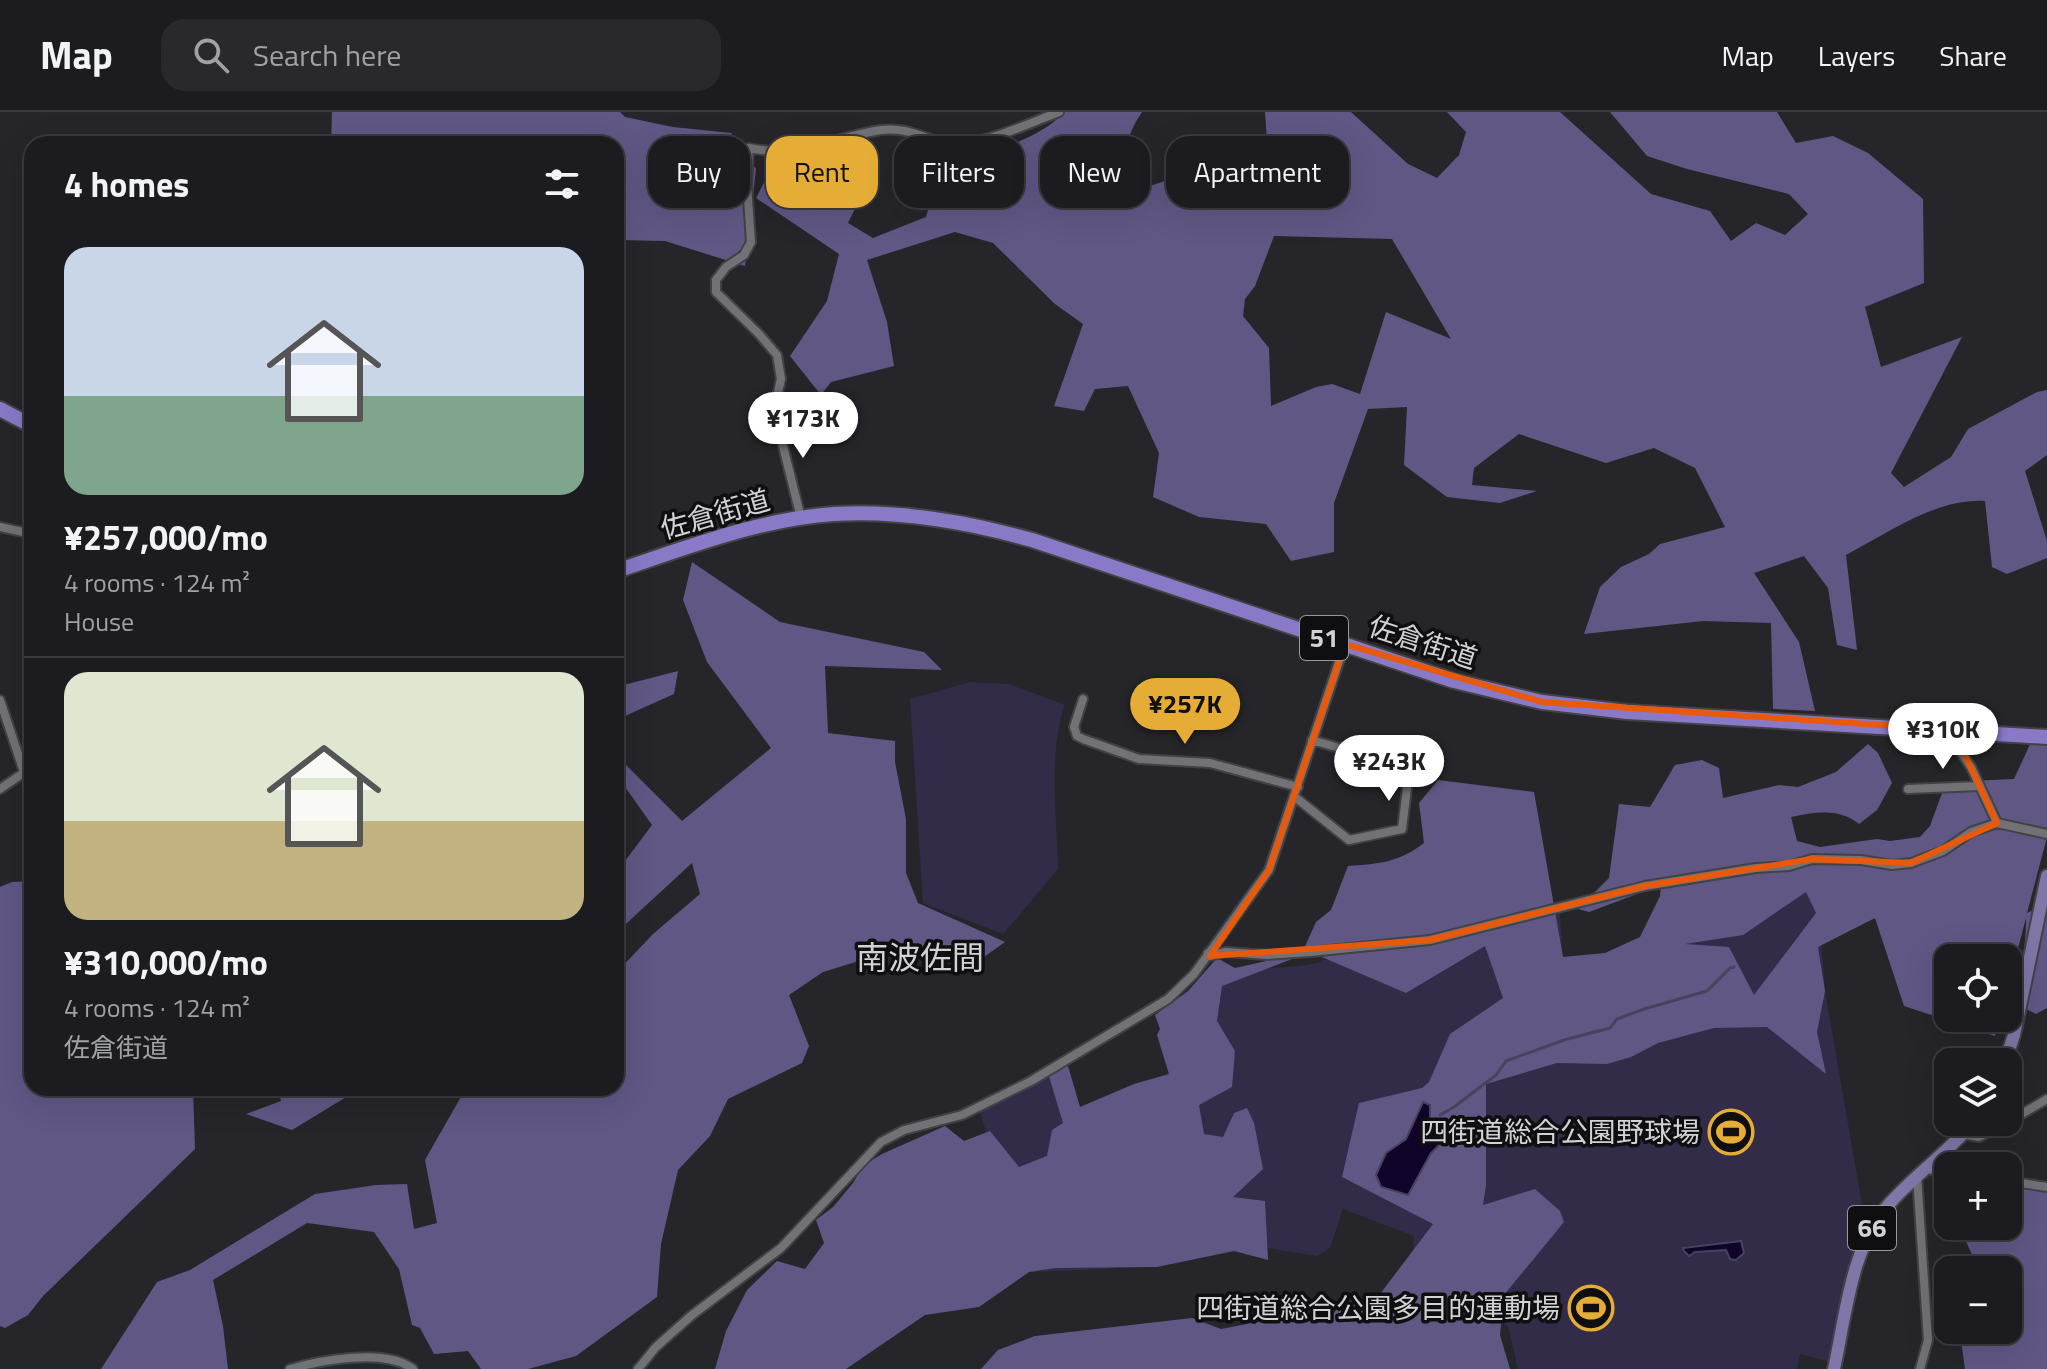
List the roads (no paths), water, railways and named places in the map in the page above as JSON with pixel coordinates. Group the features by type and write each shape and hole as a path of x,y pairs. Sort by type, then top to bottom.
{"highway":[{"path":"0,409 24,422"},
{"name":"佐倉街道","path":"624,568 723,536 801,518 833,514 883,514 987,528 1454,681 1542,702 1627,712 2047,737"}],"main road":[{"path":"2010,1048 2047,876"},
{"name":"66","path":"1834,1369 1863,1246 1881,1214 1961,1136"}],"street":[{"path":"801,518 774,410 781,379 777,355 716,292 716,280 726,267 744,255 751,242 747,185 749,148 793,152 883,130 912,131 952,144 1014,129 1059,112"},
{"path":"0,527 24,532"},
{"path":"638,1369 656,1347 692,1315 781,1248 881,1142 904,1130 962,1115 1031,1081 1168,999 1194,974 1269,870 1345,644"},
{"path":"1083,699 1074,727 1077,736 1083,739 1139,759 1210,763 1298,787"},
{"path":"0,700 24,760"},
{"path":"1953,730 1956,745 1997,823"},
{"path":"1295,797 1349,840 1402,829 1409,772 1312,740"},
{"path":"0,789 24,773"},
{"path":"1908,789 1980,786"},
{"path":"1208,953 1210,956 1226,952 1267,955 1430,940 1645,886 1756,868 1789,866 1812,859 1861,860 1892,865 1911,863 1943,851 1971,832 1997,823 2047,834"},
{"path":"2022,1114 2047,1099"},
{"path":"1920,1369 1928,1340 1921,1172 1934,1172"},
{"path":"2022,1183 2047,1187"},
{"path":"290,1369 314,1362 376,1358 395,1360 413,1369"}],"waterway":[{"path":"1440,1115 1496,1075 1506,1061 1564,1040 1610,1028 1617,1019 1644,1009 1707,991 1734,967"},
{"path":"1430,1124 1433,1121"}],"place":[{"name":"四街道総合公園野球場","path":"1731,1132"},
{"name":"四街道総合公園多目的運動場","path":"1591,1308"}],"district":[{"name":"南波佐間","path":"920,958"}]}
